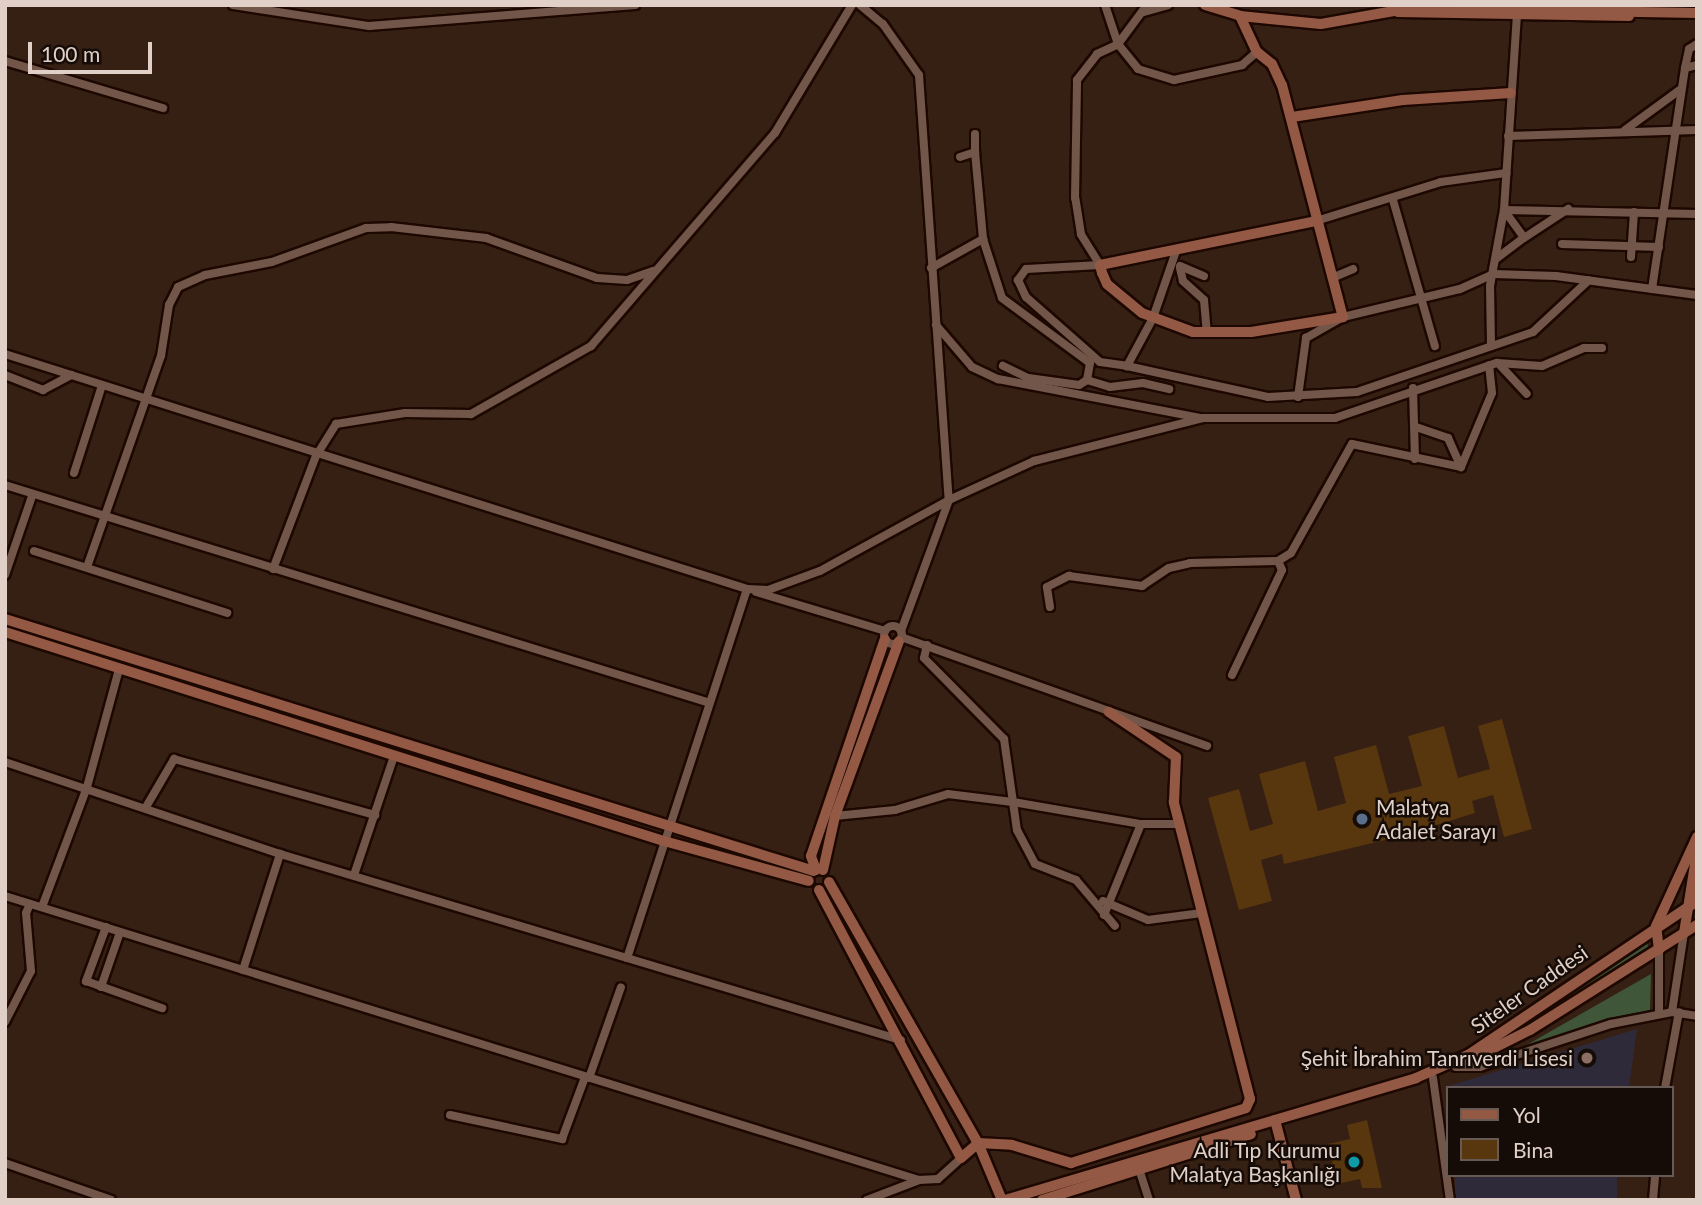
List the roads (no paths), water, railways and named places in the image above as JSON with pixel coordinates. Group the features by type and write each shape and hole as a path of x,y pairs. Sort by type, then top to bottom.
{"street":[{"path":"233,5 369,26 635,5"},
{"path":"273,569 316,456 337,424 405,413 471,414 498,403 591,346 775,133 852,5"},
{"path":"816,873 949,499 919,75 883,24 860,5"},
{"path":"1105,5 1118,44 1138,69 1174,80 1242,65 1256,52"},
{"path":"1168,5 1146,8 1118,44 1097,54 1077,80 1075,198 1081,234 1100,265 1107,284 1153,318 1207,332 1251,332 1343,317 1423,298 1494,274 1589,280 1697,295"},
{"path":"1205,5 1240,16 1321,24 1373,11 1697,20"},
{"path":"1398,12 1411,8 1540,7 1697,13"},
{"path":"1240,16 1256,52 1272,64 1292,117 1316,221 1343,317"},
{"path":"1491,344 1494,274 1504,210 1517,16"},
{"path":"1652,289 1681,89 1689,49 1697,44"},
{"path":"5,61 163,108"},
{"path":"1685,68 1697,65"},
{"path":"1625,130 1681,89"},
{"path":"1292,117 1403,100 1511,93"},
{"path":"1508,136 1625,130 1697,130"},
{"path":"975,134 984,239 990,273 1002,298 1090,363 1087,380 1079,385 1028,379 1003,366"},
{"path":"960,157 975,152"},
{"path":"1506,173 1441,182 1393,200 1316,221 1175,254 1100,265 1026,269 1018,280 1026,297 1100,362 1268,397 1357,392 1544,327 1589,280"},
{"path":"1393,200 1435,346"},
{"path":"1504,210 1568,209 1697,214"},
{"path":"1497,258 1568,209"},
{"path":"1504,210 1524,238"},
{"path":"1631,257 1634,212"},
{"path":"87,567 144,398 161,356 169,305 178,287 205,275 272,262 366,228 486,238 613,280 656,270"},
{"path":"931,268 984,239"},
{"path":"1562,244 1658,247"},
{"path":"1175,254 1183,281 1204,300 1207,332"},
{"path":"1127,366 1153,318 1175,254"},
{"path":"1180,268 1204,276"},
{"path":"1332,278 1353,269"},
{"path":"1298,397 1306,338 1343,317"},
{"path":"936,325 972,367 998,379 1203,418 1335,418 1413,388 1493,364 1542,366 1584,348 1602,348"},
{"path":"5,354 316,456 747,589 885,635 901,636 1207,746"},
{"path":"1493,364 1527,394"},
{"path":"1461,467 1492,393 1493,364"},
{"path":"5,375 43,390 71,375"},
{"path":"1087,380 1110,387 1143,383 1169,389"},
{"path":"74,473 102,385"},
{"path":"1413,388 1416,459"},
{"path":"747,589 768,590 820,571 949,499 1034,461 1203,418"},
{"path":"1416,427 1448,438 1461,467"},
{"path":"1050,607 1047,587 1069,576 1142,586 1169,568 1190,563 1278,561 1291,553 1347,446 1461,467"},
{"path":"5,485 102,519 707,702"},
{"path":"5,575 9,552 33,496"},
{"path":"34,551 227,613"},
{"path":"1232,675 1282,569 1278,561"},
{"path":"627,958 707,702 747,589"},
{"path":"5,619 668,829 816,873 829,882 978,1143 1003,1200"},
{"path":"901,636 895,626 885,635 811,856 819,890 901,1040 961,1158"},
{"path":"5,632 664,841 816,873"},
{"path":"927,645 923,658 1004,739 1017,830 1035,864 1076,880 1097,899 1148,920 1178,920 1202,913"},
{"path":"42,907 87,787 119,668"},
{"path":"867,1200 919,1180 938,1179 978,1143 1012,1145 1071,1163 1246,1108 1250,1099 1172,789 1176,757 1109,712"},
{"path":"354,875 394,756"},
{"path":"146,807 174,759 375,815"},
{"path":"5,762 87,787 280,854 901,1040"},
{"path":"835,816 895,810 948,794 1013,802 1140,824 1179,824"},
{"path":"1104,915 1140,824"},
{"path":"1659,1014 1659,950 1656,926 1697,837"},
{"path":"1665,1086 1676,1012 1685,908 1697,852"},
{"path":"243,970 280,854"},
{"path":"819,890 829,882"},
{"path":"5,896 919,1180"},
{"path":"1097,899 1104,915 1115,926"},
{"name":"Siteler Caddesi","path":"1042,1200 1273,1123 1416,1079 1468,1055 1656,926 1697,901"},
{"path":"5,1022 31,971 26,913 30,904"},
{"name":"Siteler Caddesi","path":"1003,1200 1433,1078 1530,1030 1697,925"},
{"path":"106,928 86,981 162,1008"},
{"path":"101,987 120,932"},
{"path":"450,1115 562,1139 621,987"},
{"path":"1455,1068 1480,1067 1611,1024 1676,1012 1697,1016"},
{"path":"1433,1078 1446,1171"},
{"path":"1273,1123 1289,1200"},
{"path":"1273,1123 1296,1200"},
{"path":"5,1163 111,1200"},
{"path":"1139,1169 1149,1200"},
{"path":"1447,1177 1450,1200"},
{"path":"1653,1200 1655,1177"},
{"path":"1070,1200 1085,1186"}],"place":[{"name":"Malatya Adalet Sarayı","path":"1362,819"},
{"name":"Şehit İbrahim Tanrıverdi Lisesi","path":"1587,1058"},
{"name":"Adli Tıp Kurumu Malatya Başkanlığı","path":"1354,1162"}]}
